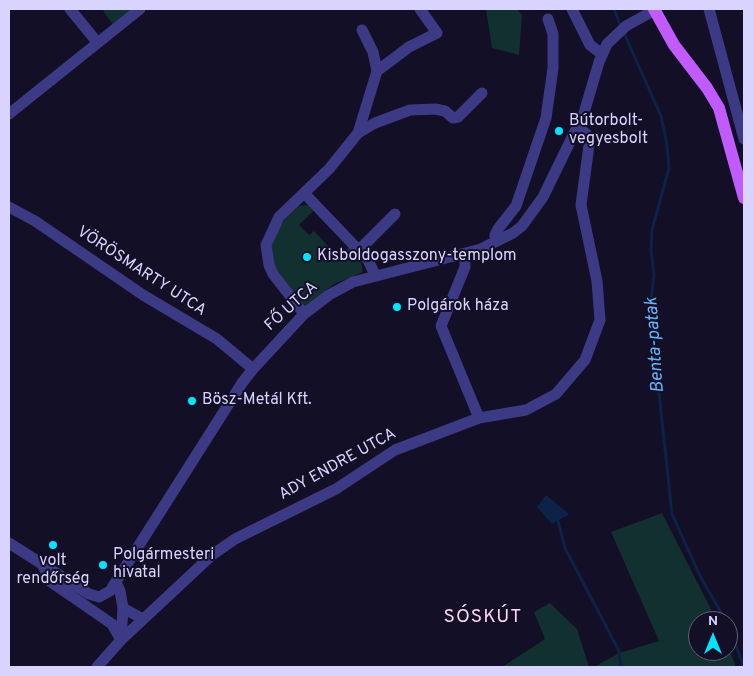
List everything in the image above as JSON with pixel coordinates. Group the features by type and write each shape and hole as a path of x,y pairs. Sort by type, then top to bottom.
{"main road":[{"path":"655,10 674,45 708,88 719,108 744,198"}],"street":[{"path":"70,9 97,42"},
{"path":"9,114 140,9"},
{"path":"378,71 409,47 437,33 420,9"},
{"path":"572,9 590,45 604,49 616,34 655,10"},
{"path":"709,9 744,139"},
{"path":"495,242 494,235 516,206 546,118 552,68 552,34 548,19"},
{"path":"304,314 273,274 269,265 266,245 279,217 305,194 348,148 358,133 378,71 374,52 362,30"},
{"name":"FŐ UTCA","path":"116,582 189,464 253,368 304,314 340,288 375,275 465,254 513,233 530,217 543,197 578,125 588,101 604,49"},
{"path":"358,133 375,123 410,110 440,110 453,118 458,117 482,93"},
{"path":"365,114 375,123"},
{"name":"ADY ENDRE UTCA","path":"97,667 121,640 222,546 336,489 395,450 479,418 526,410 556,394 585,360 598,329 597,281 582,204 590,138 578,125"},
{"path":"305,194 359,250 371,265 375,275"},
{"name":"VÖRÖSMARTY UTCA","path":"9,207 35,221 143,296 217,339 253,368"},
{"path":"359,250 396,214"},
{"path":"465,254 465,267 441,326 479,418"},
{"path":"9,543 94,596 104,595 116,582 120,591 123,608 121,640"},
{"path":"42,564 51,582 112,624 121,640"},
{"path":"123,608 143,619"}],"green space":[{"path":"102,9 135,9 114,26"},
{"path":"486,9 517,9 522,15 519,55 492,48"},
{"path":"308,205 314,210 299,225 309,235 314,231 328,246 324,251 334,261 349,247 360,258 363,272 334,284 306,307 299,303 275,267 271,257 271,248 278,229 288,216 299,206"},
{"path":"662,513 712,611 688,611 688,661 734,661 736,667 594,667 619,653 659,641 611,532"},
{"path":"550,603 577,629 589,667 502,667 545,639 534,612"}],"water":[{"path":"546,495 569,514 552,524 537,507"}],"waterway":[{"name":"Benta-patak","path":"614,9 621,27"},
{"name":"Benta-patak","path":"624,33 661,116 667,145 669,168 652,230 651,251 654,275 650,309 672,514 700,576 720,611"},
{"path":"558,521 565,548 619,651 621,667"},
{"name":"Benta-patak","path":"738,651 744,667"}],"place":[{"name":"Bútorbolt- vegyesbolt","path":"559,131"},
{"name":"Kisboldogasszony-templom","path":"307,257"},
{"name":"Polgárok háza","path":"397,307"},
{"name":"Bösz-Metál Kft.","path":"192,401"},
{"name":"volt rendőrség","path":"53,545"},
{"name":"Polgármesteri hivatal","path":"103,565"}],"district":[{"name":"SÓSKÚT","path":"483,618"}]}
